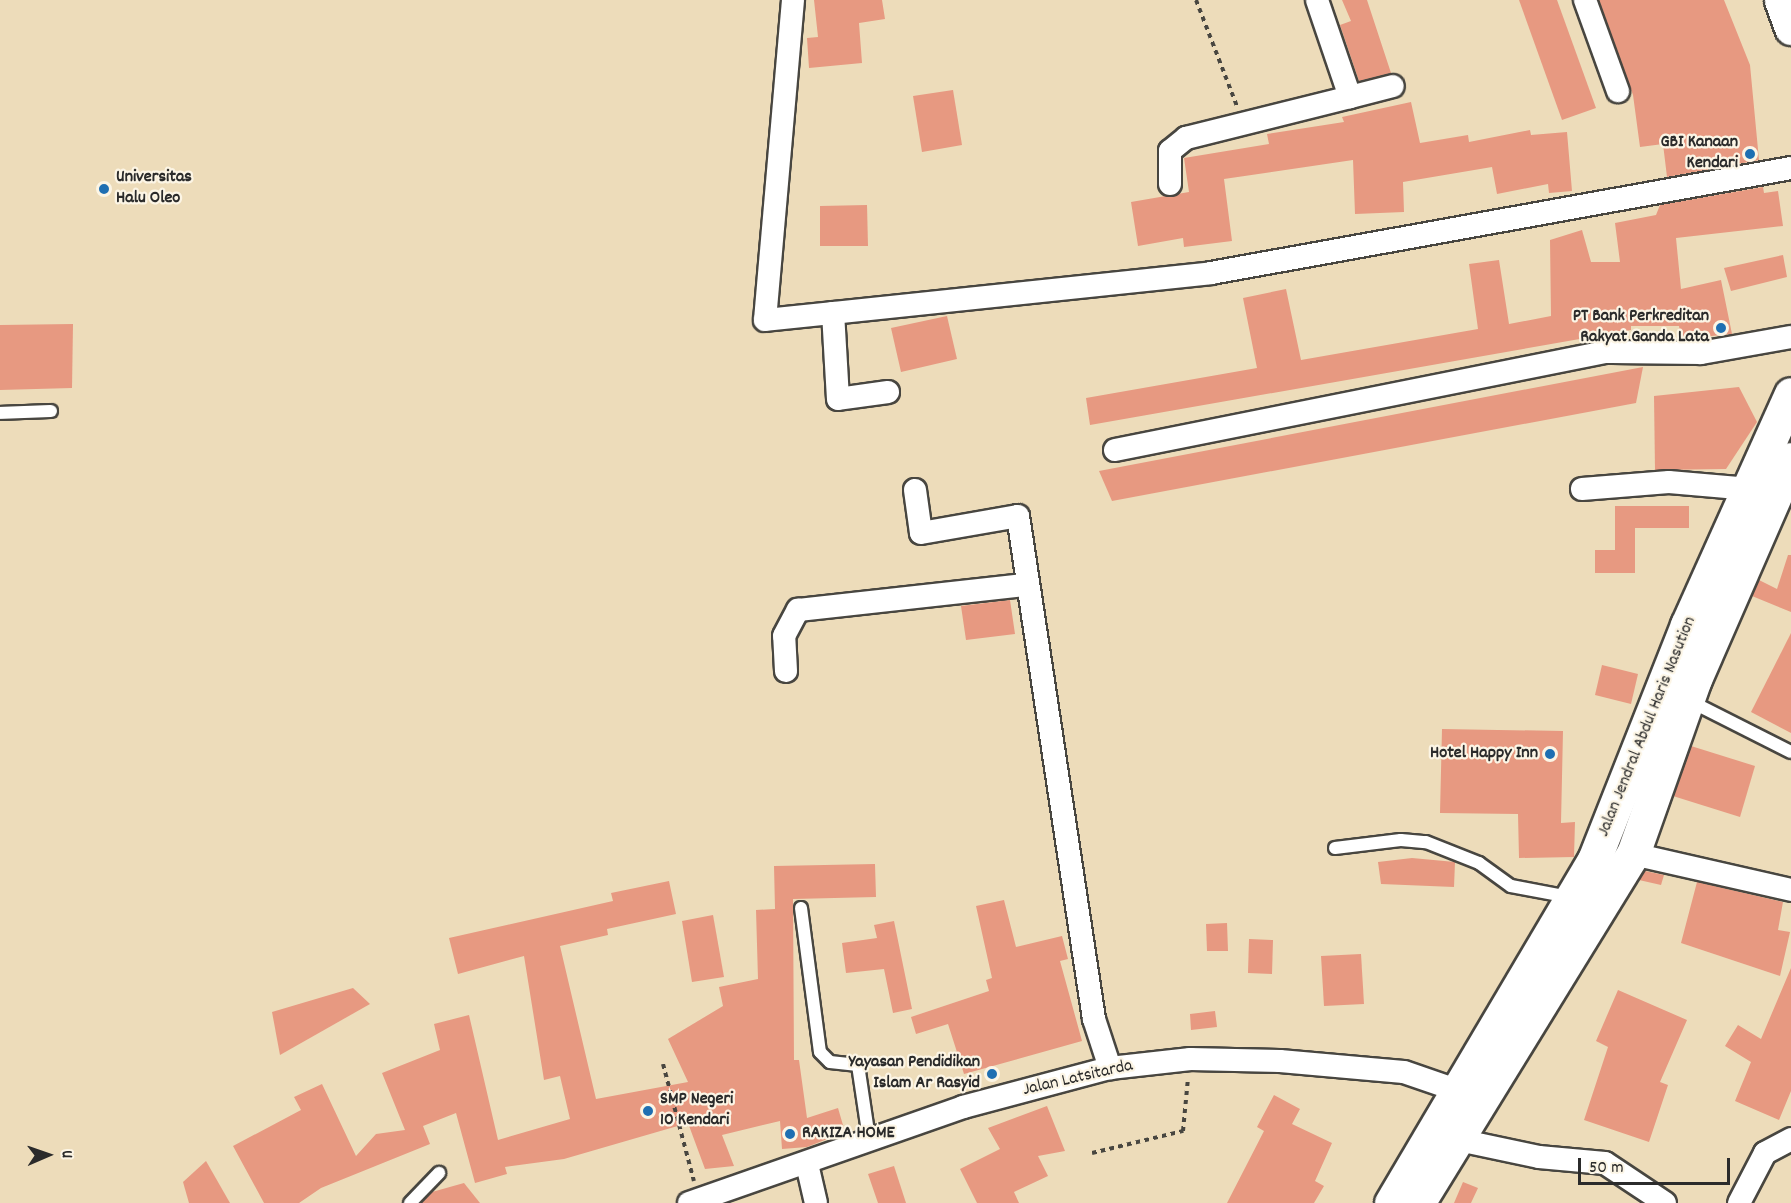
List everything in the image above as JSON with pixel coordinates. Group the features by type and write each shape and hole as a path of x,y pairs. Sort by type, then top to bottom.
{"highway":[{"name":"Jalan Jendral Abdul Haris Nasution","path":"1418,1203 1455,1139 1467,1093 1574,897 1619,808 1674,655 1791,394"},
{"name":"Jalan Jendral Abdul Haris Nasution","path":"1391,1203 1633,854 1687,700 1791,459"}],"street":[{"path":"794,0 765,320 1211,273 1791,168"},
{"path":"1317,0 1350,97"},
{"path":"1584,0 1618,91"},
{"path":"1170,184 1174,143 1249,120 1393,86"},
{"path":"833,313 838,399 888,392"},
{"path":"1115,450 1605,352 1701,353 1791,337"},
{"path":"1582,489 1669,482 1750,489"},
{"path":"915,490 921,533 1018,516 1025,585 1033,602 1094,1018 1110,1068"},
{"path":"786,671 784,636 798,610 1025,585"},
{"path":"1633,854 1791,890"},
{"name":"Jalan Latsitarda","path":"694,1201 807,1164 869,1140 1110,1068 1190,1059 1404,1072 1467,1093"},
{"path":"1739,1203 1765,1154 1791,1138"},
{"path":"1455,1139 1539,1157 1605,1163 1665,1203"},
{"path":"807,1164 816,1203"}],"lane":[{"path":"0,414 51,411"},
{"path":"1687,700 1791,752"},
{"path":"1335,848 1401,840 1426,842 1459,852 1510,886 1574,897"},
{"path":"801,908 820,1052 830,1062 858,1065 869,1140"},
{"path":"411,1203 439,1173"}],"path":[{"path":"1196,0 1240,113 1249,120"},
{"path":"1092,1153 1183,1131 1190,1059"},
{"path":"663,1064 694,1201"}],"building":[{"path":"814,0 882,0 885,19 859,23 862,63 809,68 807,38 818,37"},
{"path":"1342,0 1367,0 1391,73 1359,81 1340,25 1351,21"},
{"path":"1519,0 1557,0 1596,108 1562,120"},
{"path":"1599,0 1724,0 1750,65 1759,160 1667,177 1663,144 1640,147 1633,95"},
{"path":"953,90 962,145 922,152 913,96"},
{"path":"1411,102 1420,143 1468,135 1469,142 1530,130 1531,135 1567,132 1572,191 1549,193 1548,184 1497,194 1492,167 1403,182 1404,212 1355,214 1353,160 1224,179 1232,241 1184,247 1183,238 1138,246 1131,202 1189,192 1184,158 1269,144 1267,134 1344,122 1342,117"},
{"path":"1763,187 1764,193 1778,191 1783,226 1676,238 1681,289 1721,280 1732,334 1681,339 1679,326 1631,326 1631,330 1090,425 1086,398 1257,368 1243,298 1286,289 1301,360 1478,329 1469,264 1499,260 1509,324 1551,316 1550,240 1582,230 1591,262 1620,262 1615,223 1656,215 1660,205"},
{"path":"867,205 868,246 820,246 820,206"},
{"path":"1783,255 1787,277 1731,291 1724,268"},
{"path":"947,316 957,359 901,372 891,328"},
{"path":"73,324 72,388 0,390 0,325"},
{"path":"1643,367 1636,403 1112,501 1099,471"},
{"path":"1739,387 1757,422 1726,469 1655,470 1654,396"},
{"path":"1615,506 1689,506 1689,528 1635,528 1635,573 1595,573 1595,550 1615,550"},
{"path":"1788,555 1791,555 1791,612 1752,596 1759,580 1777,589"},
{"path":"1010,600 1015,634 966,640 961,606"},
{"path":"1791,633 1791,733 1751,712"},
{"path":"1602,665 1638,674 1631,704 1595,695"},
{"path":"1442,729 1563,731 1561,823 1575,822 1574,857 1519,858 1518,814 1440,813"},
{"path":"1691,746 1755,766 1740,817 1673,796"},
{"path":"1412,858 1455,862 1454,887 1381,884 1378,862"},
{"path":"875,864 876,897 793,899 794,1060 799,1060 807,1118 838,1108 845,1132 807,1147 782,1149 780,1121 722,1135 734,1166 705,1169 688,1123 564,1159 505,1167 507,1174 475,1183 456,1113 423,1126 430,1144 321,1188 299,1203 264,1203 233,1146 301,1110 294,1097 322,1084 356,1156 376,1134 405,1130 382,1073 440,1050 434,1024 469,1015 498,1140 570,1119 560,1076 544,1080 524,956 458,974 449,938 613,901 611,893 669,881 676,914 607,929 608,935 560,946 596,1099 688,1082 668,1039 723,1006 719,987 758,979 756,910 775,909 774,866"},
{"path":"1645,871 1664,875 1661,885 1639,880"},
{"path":"1697,882 1783,902 1778,930 1790,932 1780,976 1681,943"},
{"path":"1004,900 1016,947 1062,936 1068,959 1060,961 1082,1041 964,1074 948,1024 916,1034 911,1017 989,991 986,980 992,978 976,906"},
{"path":"713,915 724,977 692,982 682,921"},
{"path":"894,921 912,1009 893,1013 884,969 846,973 842,943 877,938 874,925"},
{"path":"1227,923 1228,951 1207,951 1206,924"},
{"path":"1249,939 1273,940 1272,974 1248,973"},
{"path":"1361,954 1364,1004 1324,1006 1321,956"},
{"path":"1791,968 1791,1091 1779,1120 1735,1101 1751,1062 1725,1046 1738,1025 1761,1039"},
{"path":"353,988 370,1004 280,1055 272,1012"},
{"path":"1618,990 1687,1020 1660,1082 1668,1085 1649,1142 1584,1120 1608,1047 1596,1041"},
{"path":"1215,1011 1217,1027 1191,1030 1190,1014"},
{"path":"1274,1095 1300,1109 1292,1124 1332,1143 1315,1181 1324,1186 1314,1203 1227,1203 1264,1131 1257,1127"},
{"path":"1047,1106 1065,1151 1038,1156 1048,1176 1014,1192 1019,1203 977,1203 960,1169 1000,1149 988,1128"},
{"path":"206,1161 230,1203 189,1203 183,1182"},
{"path":"894,1166 906,1203 878,1203 868,1174"},
{"path":"1463,1182 1478,1188 1471,1203 1454,1203"},
{"path":"464,1183 480,1203 421,1203 432,1192"}],"place":[{"name":"GBI Kanaan Kendari","path":"1750,154"},
{"name":"Universitas Halu Oleo","path":"104,189"},
{"name":"PT Bank Perkreditan Rakyat Ganda Lata","path":"1721,328"},
{"name":"Hotel Happy Inn","path":"1550,754"},
{"name":"Yayasan Pendidikan Islam Ar Rasyid","path":"992,1074"},
{"name":"SMP Negeri 10 Kendari","path":"648,1111"},
{"name":"RAKIZA HOME","path":"790,1134"}]}
